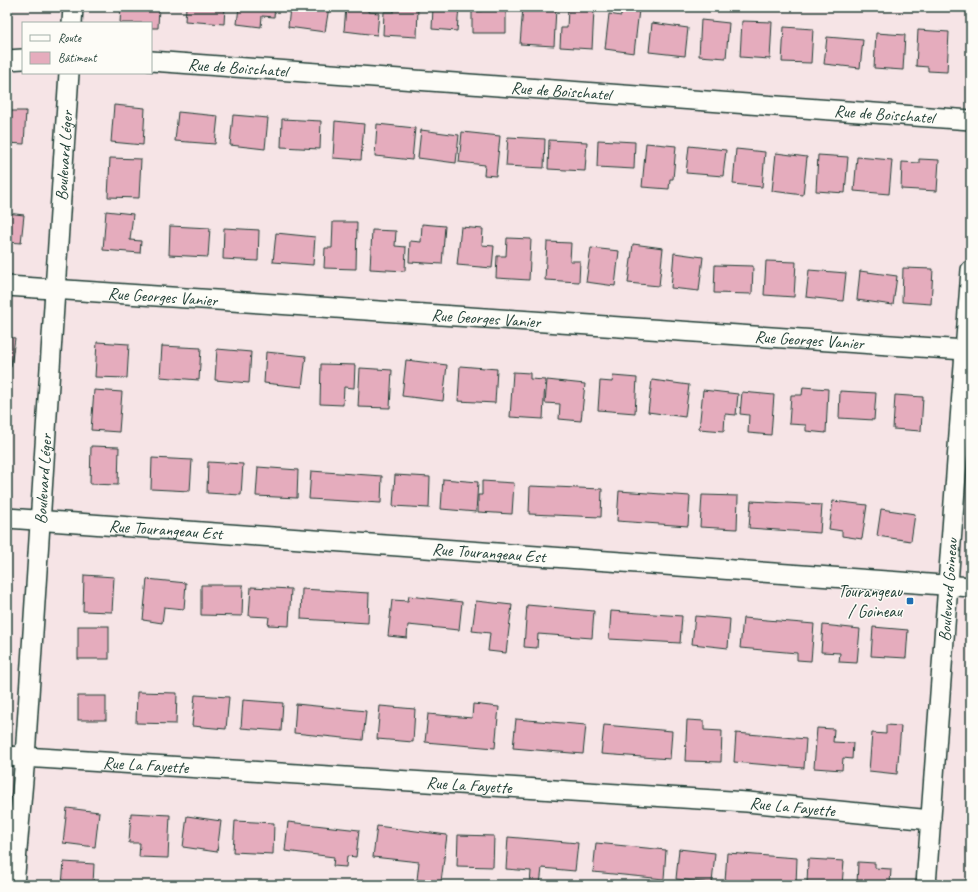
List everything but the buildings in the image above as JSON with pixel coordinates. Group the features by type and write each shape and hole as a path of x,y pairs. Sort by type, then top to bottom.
{"street":[{"path":"72,22 73,7"},
{"path":"7,60 22,59"},
{"name":"Rue de Boischatel","path":"152,61 971,120"},
{"name":"Boulevard Léger","path":"14,885 16,756 40,520 69,74"},
{"name":"Boulevard Goineau","path":"926,885 971,270"},
{"name":"Rue Georges Vanier","path":"7,286 965,350"},
{"name":"Rue Tourangeau Est","path":"7,518 971,587"},
{"name":"Rue La Fayette","path":"16,756 747,802 931,820"}],"place":[{"name":"Tourangeau / Goineau","path":"910,601"}]}
